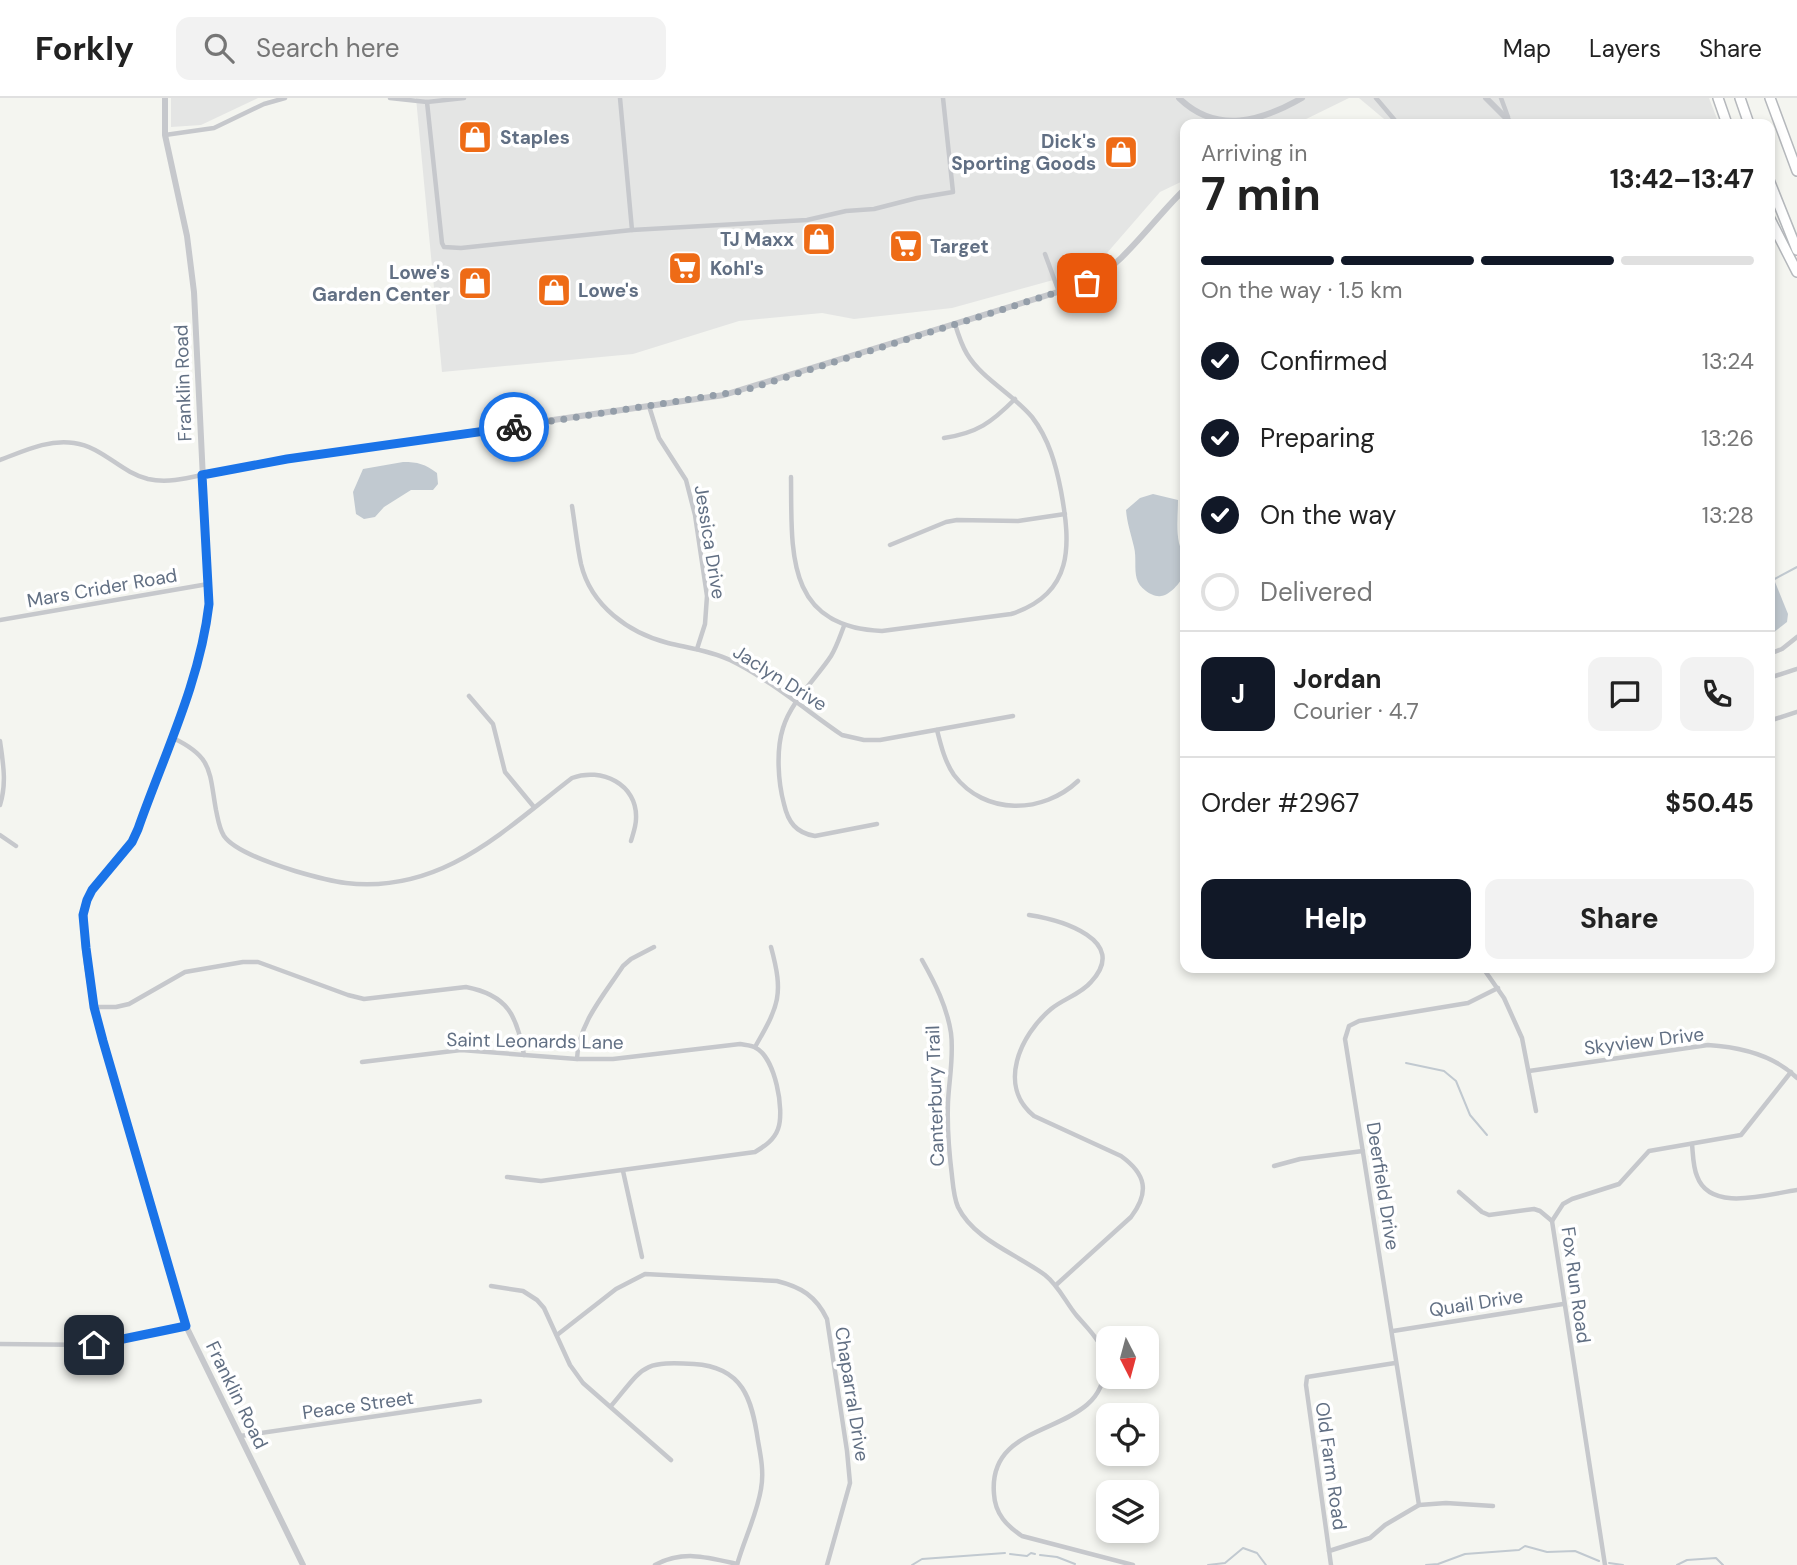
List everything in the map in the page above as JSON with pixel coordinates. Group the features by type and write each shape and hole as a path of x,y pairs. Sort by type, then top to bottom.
{"highway":[{"path":"1718,98 1725,119"},
{"path":"1740,98 1747,119"},
{"path":"1770,98 1797,171"},
{"path":"1775,195 1797,250"},
{"path":"1775,229 1797,272"}],"street":[{"name":"Franklin Road","path":"165,98 165,135 192,270 208,584 207,624 199,659 132,842 92,890 83,915 94,1007 139,1171 186,1326 303,1565"},
{"path":"165,135 214,128 264,104 285,98"},
{"path":"390,98 427,102 464,98"},
{"path":"620,98 632,230"},
{"path":"427,102 440,236 444,247 461,248 632,230 807,220 953,192 943,98"},
{"path":"1179,98 1198,112 1221,119"},
{"path":"1254,119 1283,109 1302,98"},
{"path":"1376,98 1394,119"},
{"path":"1486,98 1506,119"},
{"path":"1500,99 1508,119"},
{"path":"0,460 47,443 74,443 95,449 149,479 175,480 287,459 742,391 1080,286 1102,275 1180,194"},
{"path":"1045,254 1059,292"},
{"path":"792,477 792,548 798,577 816,605 844,626 882,631 1011,614 1023,610 1045,595 1061,572 1068,544 1065,514 1052,453 1036,423 1015,399 974,364 955,324"},
{"path":"944,438 963,435 993,421 1015,399"},
{"name":"Jessica Drive","path":"649,406 659,438 686,480 695,515 707,596 705,624 697,649"},
{"name":"Jaclyn Drive","path":"572,506 581,564 586,578 608,610 620,621 645,636 730,660 842,735 852,739 880,740 1013,716"},
{"path":"890,545 957,520 1018,521 1065,514"},
{"name":"Mars Crider Road","path":"0,620 208,584"},
{"path":"844,626 831,655 785,723 781,738 780,785 790,822 796,830 815,836 877,824"},
{"path":"1775,652 1797,637"},
{"path":"1775,676 1797,670"},
{"path":"469,696 494,724 505,772 534,807"},
{"path":"1775,719 1797,712"},
{"path":"937,730 947,763 954,775 967,788 989,801 1013,807 1042,804 1065,793 1078,781"},
{"path":"172,737 190,746 202,757 209,773 218,823 225,838 232,845 279,866 328,880 348,884 388,882 443,869 490,843 572,778 591,773 609,777 625,788 636,818 631,841"},
{"path":"0,741 5,775 0,805"},
{"path":"0,835 16,846"},
{"path":"1029,915 1056,920 1092,938 1101,948 1103,961 1089,984 1050,1010 1033,1027 1015,1066 1014,1083 1018,1097 1034,1116 1134,1164 1143,1189 1138,1208 1131,1217 1056,1285"},
{"path":"577,1059 577,1047 583,1027 623,966 654,947"},
{"path":"507,1177 541,1181 755,1152 765,1146 777,1131 780,1113 772,1069 768,1060 755,1047 773,1015 779,991 777,968 771,947"},
{"name":"Canterbury Trail","path":"922,960 944,1006 951,1035 948,1136 957,1206 984,1236 1056,1285 1069,1306 1096,1337 1104,1353 1105,1368 1102,1380 1092,1400 1077,1413 1023,1438 1003,1454 994,1473 994,1499 1003,1520 1023,1536 1133,1565"},
{"path":"94,1007 130,1004 185,972 251,961 267,964 364,999 466,987 482,990 500,1000 514,1017 524,1055"},
{"path":"1487,973 1498,989 1522,1038 1536,1111"},
{"name":"Deerfield Drive","path":"1419,1505 1345,1039 1349,1026 1359,1021 1468,1003 1498,989"},
{"name":"Saint Leonards Lane","path":"362,1062 461,1050 577,1059 613,1059 727,1045 755,1047"},
{"name":"Skyview Drive","path":"1529,1071 1708,1045 1754,1053 1791,1072 1797,1078"},
{"name":"Fox Run Road","path":"1605,1565 1552,1221 1563,1204 1572,1199 1619,1184 1649,1151 1741,1135 1791,1072"},
{"path":"1692,1144 1696,1175 1703,1187 1717,1197 1734,1199 1797,1190"},
{"path":"1274,1166 1300,1159 1363,1151"},
{"path":"623,1171 642,1257"},
{"path":"1459,1192 1489,1215 1534,1209 1552,1221"},
{"name":"Chaparral Drive","path":"557,1335 616,1289 645,1274 777,1281 806,1292 814,1299 827,1320 849,1465 849,1491 827,1565"},
{"path":"491,1286 523,1291 537,1300 544,1308 570,1365 583,1383 671,1460"},
{"name":"Quail Drive","path":"1392,1331 1563,1304"},
{"path":"0,1344 94,1345 186,1326"},
{"path":"611,1406 641,1370 657,1363 715,1367 741,1384 747,1393 755,1420 762,1471 761,1490 737,1565 691,1555 678,1556 655,1565"},
{"name":"Old Farm Road","path":"1331,1565 1307,1377 1395,1363"},
{"name":"Peace Street","path":"240,1436 480,1401"},
{"path":"1329,1551 1370,1538 1385,1525 1419,1505 1446,1503 1493,1506"}],"shaded area":[{"path":"171,98 258,98 201,125 171,127"},
{"path":"416,98 1349,98 1306,119 1180,119 1180,182 1160,192 1100,261 1086,271 952,308 854,319 822,313 739,321 633,354 442,372"},
{"path":"1359,98 1709,98 1717,119 1384,119"},
{"path":"403,462 421,464 433,470 437,473 438,484 433,490 411,490 384,507 375,517 364,519 356,514 353,492 363,469"},
{"path":"1153,494 1178,500 1180,581 1164,595 1153,595 1138,582 1126,510 1140,498"},
{"path":"1775,582 1788,614 1787,622 1775,631"}],"waterway":[{"path":"1775,579 1797,567"},
{"path":"1406,1063 1444,1071 1456,1081 1470,1115 1487,1135"},
{"path":"1426,1565 1438,1564 1465,1554 1519,1550 1525,1546 1547,1552 1575,1551 1599,1561"},
{"path":"1208,1565 1225,1563 1243,1548 1257,1553 1266,1565"},
{"path":"912,1565 922,1559 1005,1553"},
{"path":"1010,1554 1035,1554"},
{"path":"1040,1555 1057,1557 1075,1564"},
{"path":"1677,1565 1687,1560 1716,1558 1723,1565"},
{"path":"1609,1563 1623,1565"}],"way so far":[{"path":"514,427 742,391 1087,283"}],"place":[{"name":"Staples","path":"475,137"},
{"name":"Dick's Sporting Goods","path":"1121,152"},
{"name":"TJ Maxx","path":"819,239"},
{"name":"Target","path":"906,246"},
{"name":"Kohl's","path":"685,268"},
{"name":"Lowe's Garden Center","path":"475,283"},
{"name":"Lowe's","path":"554,290"}],"route":[{"path":"94,1345 186,1326 158,1237 94,1007 83,915 92,890 132,842 194,677 209,604 202,475 287,459 514,427"}]}
